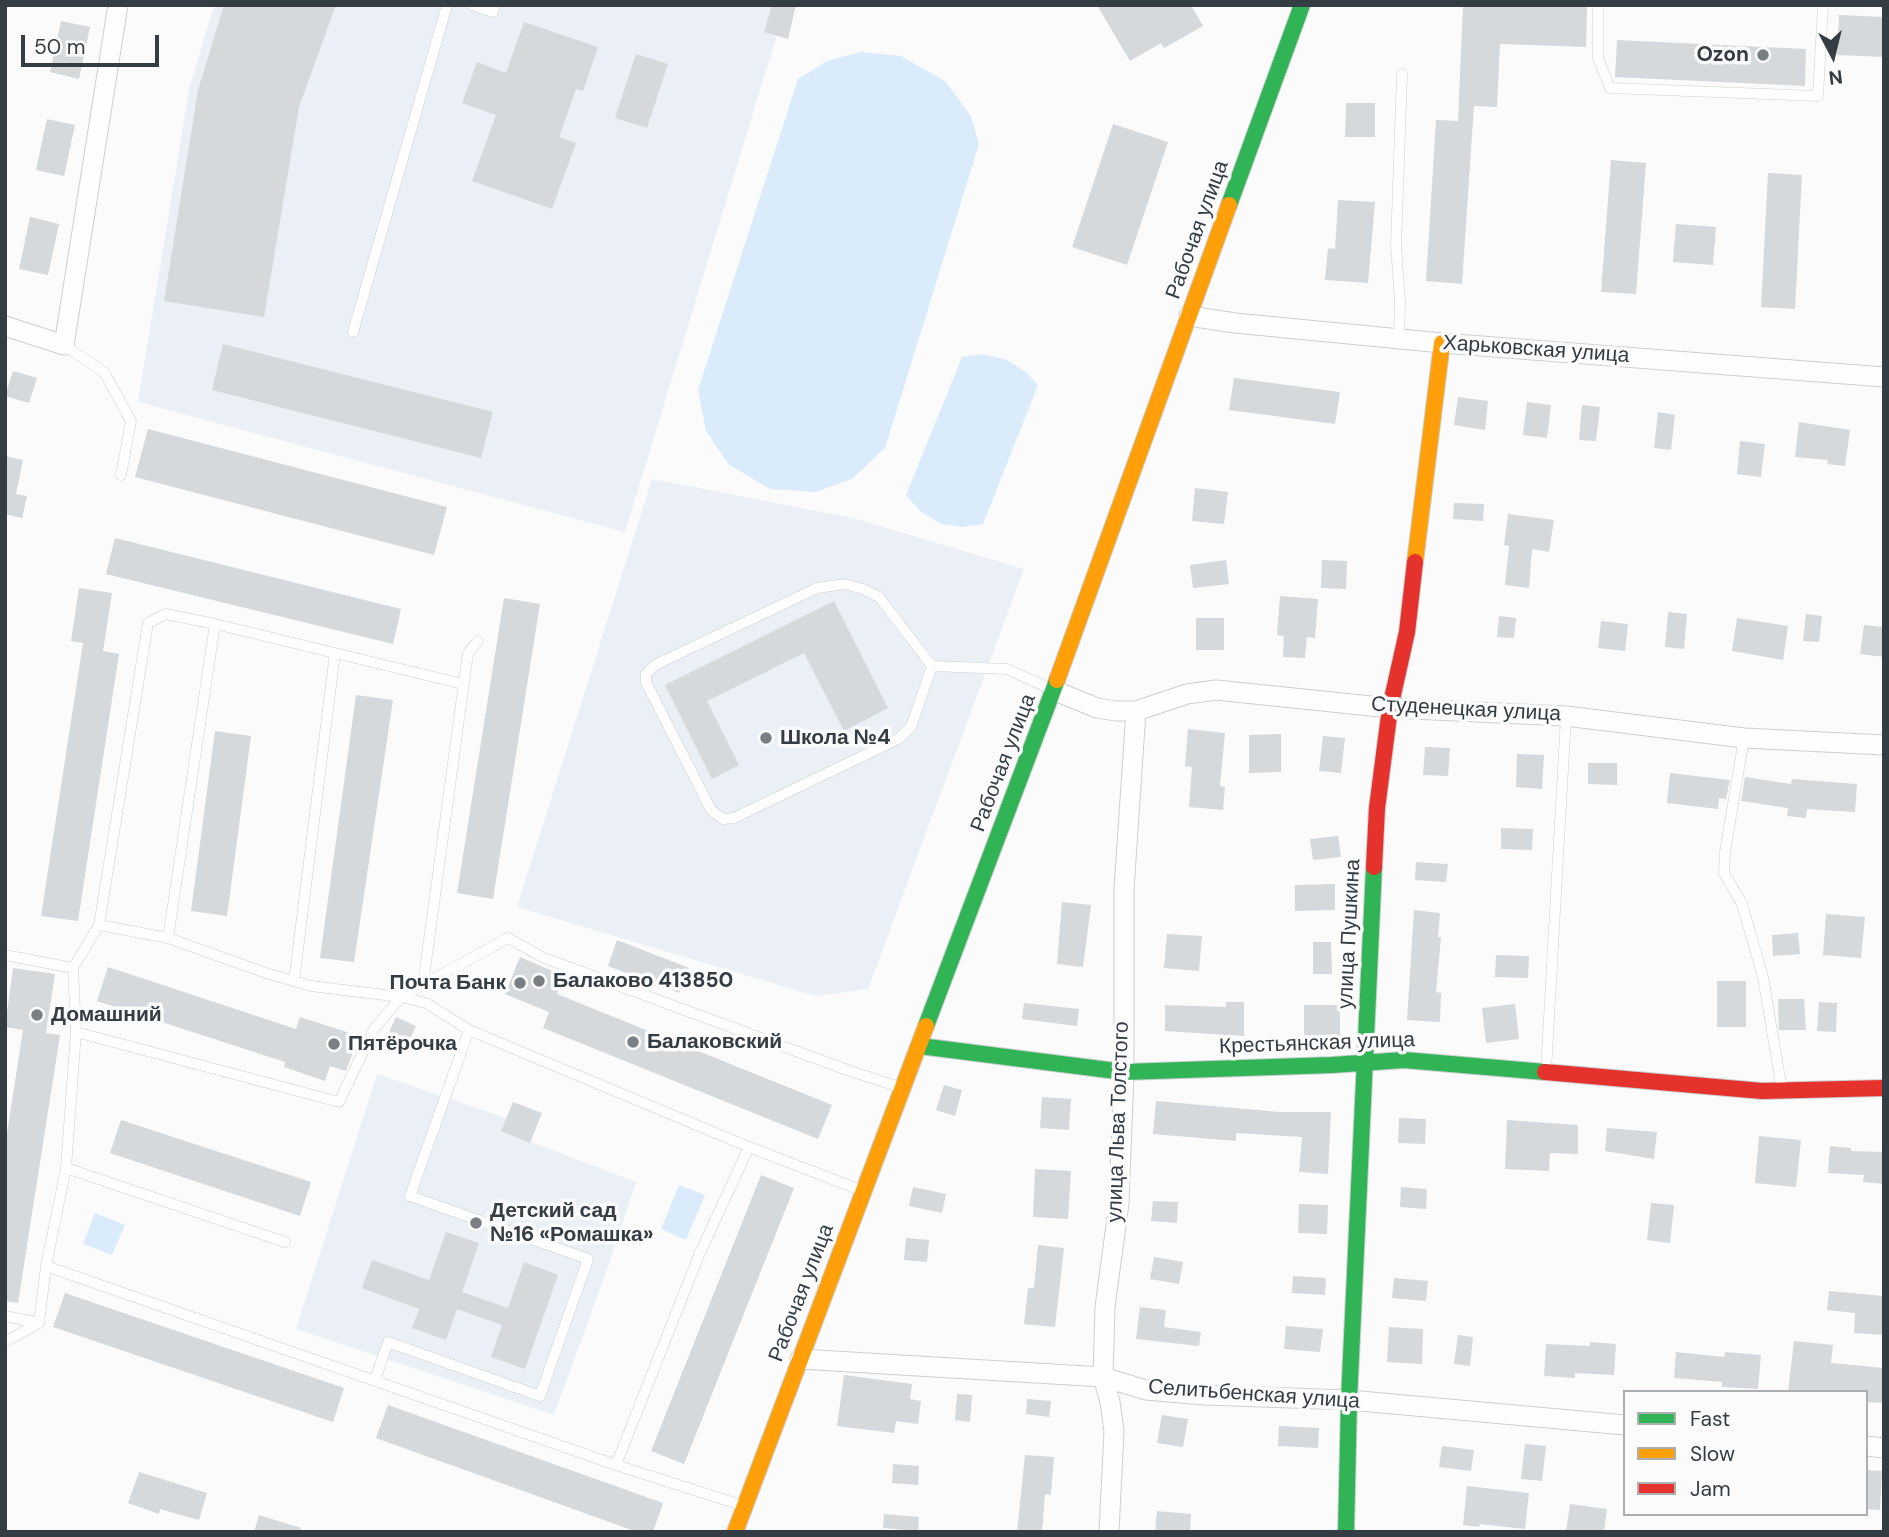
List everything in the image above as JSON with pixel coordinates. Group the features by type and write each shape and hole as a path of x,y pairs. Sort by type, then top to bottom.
{"street":[{"path":"5,326 64,345 118,5"},
{"name":"Рабочая улица","path":"738,1530 744,1506 1053,690 1302,5"},
{"name":"Харьковская улица","path":"1189,316 1442,343 1884,377"},
{"name":"улица Пушкина","path":"1347,1532 1349,1400 1377,808 1390,708 1407,632 1442,343"},
{"name":"Студенецкая улица","path":"1053,690 1097,708 1116,711 1136,711 1187,694 1216,690 1390,708 1566,716 1744,738 1884,745"},
{"name":"улица Льва Толстого","path":"1109,1532 1114,1431 1103,1377 1105,1307 1119,1203 1124,1072 1124,889 1136,711"},
{"name":"Крестьянская улица","path":"920,1045 1124,1072 1404,1060 1762,1091 1884,1088"},
{"name":"Селитьбенская улица","path":"800,1359 1103,1377 1146,1390 1349,1400 1623,1425"}],"lane":[{"path":"353,332 447,5"},
{"path":"472,5 493,12 495,5"},
{"path":"1598,5 1598,58 1610,88 1818,96 1823,5"},
{"path":"1399,339 1400,302 1396,245 1402,74"},
{"path":"64,345 104,372 131,421 121,475"},
{"path":"845,584 879,597 932,666 911,727 898,739 734,818 723,819 711,810 646,682 646,674 655,665 817,588 845,584"},
{"path":"39,1323 46,1266 66,1168 76,1032 73,968 99,925 148,622 166,614 463,684"},
{"path":"168,938 215,624"},
{"path":"424,984 463,684 468,653 478,641"},
{"path":"294,981 335,653"},
{"path":"932,666 1007,669 1053,690"},
{"path":"1546,1074 1566,716"},
{"path":"1744,738 1724,873 1742,904 1763,978 1782,1090"},
{"path":"99,925 168,938 310,986 401,997 426,1003 469,1030 749,1147 863,1191"},
{"path":"76,1032 339,1102 374,1030 401,997 508,938 544,958 904,1088"},
{"path":"5,955 73,968"},
{"path":"375,1380 388,1342 540,1396 588,1259 410,1196 469,1030"},
{"path":"616,1465 699,1255 749,1147"},
{"path":"66,1168 285,1242"},
{"path":"46,1266 616,1465 744,1506"},
{"path":"5,1315 39,1323"},
{"path":"5,1342 39,1323"}],"shaded area":[{"path":"214,5 786,5 625,532 138,402 189,90"},
{"path":"860,52 901,56 945,81 971,116 979,144 885,448 852,479 816,492 770,489 728,464 706,431 698,390 798,79 827,61"},
{"path":"983,354 1007,360 1026,372 1038,385 983,524 963,527 942,524 921,512 906,495 962,357"},
{"name":"Школа №4","path":"652,479 853,518 1024,569 868,989 816,996 517,907"},
{"name":"Детский сад №16 «Ромашка»","path":"377,1074 506,1118 502,1131 636,1182 554,1415 296,1329"},
{"path":"679,1185 705,1195 686,1240 661,1229"},
{"path":"95,1213 125,1225 112,1255 83,1244"}],"building":[{"path":"224,5 336,5 299,107 264,317 164,301 198,90"},
{"path":"772,5 796,5 788,39 764,32"},
{"path":"1097,5 1191,5 1203,26 1164,48 1161,43 1130,61"},
{"path":"1463,5 1587,7 1586,47 1500,44 1497,107 1474,106 1462,284 1426,281 1436,120 1458,121"},
{"path":"1839,15 1884,17 1884,57 1837,55"},
{"path":"61,21 90,27 79,79 50,72"},
{"path":"524,22 598,47 583,91 576,89 559,137 576,143 552,209 472,181 496,115 462,103 477,62 506,73"},
{"path":"1617,40 1806,49 1805,86 1615,77"},
{"path":"636,54 668,64 647,128 615,118"},
{"path":"1346,103 1375,103 1375,137 1345,137"},
{"path":"47,119 75,125 64,176 36,170"},
{"path":"1113,124 1168,142 1127,265 1072,247"},
{"path":"1611,160 1646,163 1636,294 1601,292"},
{"path":"1768,173 1802,175 1795,309 1761,307"},
{"path":"1338,200 1375,202 1368,283 1325,280 1328,248 1335,249"},
{"path":"30,217 59,224 48,275 19,269"},
{"path":"1676,224 1716,227 1713,265 1673,262"},
{"path":"223,344 493,412 481,458 212,390"},
{"path":"13,371 37,378 29,403 5,396"},
{"path":"1234,378 1340,392 1335,424 1229,410"},
{"path":"1458,397 1488,401 1485,430 1454,425"},
{"path":"1527,402 1551,405 1547,438 1523,435"},
{"path":"1582,405 1600,407 1596,441 1579,440"},
{"path":"1658,412 1675,415 1671,450 1654,448"},
{"path":"1799,422 1850,430 1845,466 1827,464 1828,460 1795,457"},
{"path":"148,429 447,507 434,555 135,477"},
{"path":"1740,441 1765,444 1761,477 1737,474"},
{"path":"5,456 23,460 16,494 27,496 22,518 5,514"},
{"path":"1195,488 1228,492 1224,524 1192,521"},
{"path":"1454,503 1484,504 1483,521 1453,519"},
{"path":"1508,514 1554,520 1549,552 1532,549 1529,588 1505,585 1509,546 1504,545"},
{"path":"115,538 401,609 393,644 106,574"},
{"path":"1226,560 1229,584 1193,588 1190,565"},
{"path":"1322,560 1347,561 1346,589 1321,588"},
{"path":"79,588 112,593 103,651 119,654 78,921 41,916 83,643 71,641"},
{"path":"1280,596 1318,599 1315,638 1307,637 1305,658 1283,657 1284,636 1277,635"},
{"path":"504,598 540,604 493,899 457,893"},
{"path":"834,601 888,708 844,731 804,653 707,701 739,765 712,779 665,685"},
{"path":"1668,612 1687,614 1684,649 1665,647"},
{"path":"1806,614 1822,616 1819,642 1803,641"},
{"path":"1499,616 1516,618 1514,638 1497,637"},
{"path":"1196,618 1224,618 1224,650 1196,650"},
{"path":"1737,618 1788,626 1783,660 1732,651"},
{"path":"1601,621 1628,624 1625,651 1598,648"},
{"path":"1864,625 1884,627 1884,657 1860,654"},
{"path":"356,695 393,700 354,962 320,958"},
{"path":"1188,729 1225,733 1220,786 1225,787 1223,810 1189,807 1192,767 1185,766"},
{"path":"215,731 251,736 227,916 191,911"},
{"path":"1281,734 1281,772 1249,773 1249,735"},
{"path":"1323,736 1345,738 1341,773 1319,771"},
{"path":"1425,747 1450,748 1448,776 1423,775"},
{"path":"1517,754 1544,755 1542,789 1516,787"},
{"path":"1588,763 1617,763 1617,785 1588,784"},
{"path":"1670,773 1730,780 1726,799 1719,798 1718,809 1667,803"},
{"path":"1745,777 1791,784 1792,779 1857,784 1855,812 1807,809 1806,818 1787,816 1788,808 1741,801"},
{"path":"1501,828 1533,829 1532,850 1501,849"},
{"path":"1338,836 1341,857 1313,860 1310,839"},
{"path":"1416,862 1448,864 1446,882 1415,880"},
{"path":"1335,884 1335,910 1295,911 1295,885"},
{"path":"1062,902 1091,905 1083,967 1057,964"},
{"path":"1414,910 1440,913 1438,937 1441,937 1436,992 1441,993 1440,1022 1407,1020"},
{"path":"1826,914 1865,917 1861,958 1823,955"},
{"path":"1798,933 1800,954 1773,956 1772,935"},
{"path":"1167,934 1202,936 1199,971 1164,968"},
{"path":"617,940 689,968 679,993 608,966"},
{"path":"1313,942 1331,942 1332,974 1313,974"},
{"path":"1496,955 1529,956 1528,978 1495,977"},
{"path":"520,957 564,976 557,994 832,1105 818,1139 543,1028 549,1012 505,994"},
{"path":"108,967 296,1029 300,1017 359,1036 346,1071 330,1066 325,1081 284,1067 285,1062 97,1001"},
{"path":"13,968 55,974 46,1033 60,1035 18,1303 5,1301 5,1146 23,1030 5,1027"},
{"path":"1717,981 1746,981 1746,1027 1717,1027"},
{"path":"1778,999 1804,999 1806,1030 1779,1030"},
{"path":"1226,1002 1244,1002 1244,1036 1165,1031 1165,1005 1226,1007"},
{"path":"1819,1002 1837,1003 1836,1032 1817,1031"},
{"path":"1024,1003 1079,1009 1077,1026 1022,1019"},
{"path":"1515,1004 1519,1039 1486,1043 1482,1008"},
{"path":"1304,1005 1340,1005 1340,1040 1304,1040"},
{"path":"396,1017 416,1026 407,1046 387,1037"},
{"path":"944,1085 962,1090 955,1116 936,1110"},
{"path":"1042,1097 1071,1099 1069,1130 1040,1128"},
{"path":"1156,1101 1280,1112 1331,1112 1328,1174 1299,1172 1302,1137 1236,1133 1236,1141 1153,1134"},
{"path":"513,1102 542,1113 530,1143 501,1131"},
{"path":"1399,1118 1426,1119 1425,1144 1398,1143"},
{"path":"121,1120 311,1182 300,1216 110,1153"},
{"path":"1507,1120 1578,1125 1578,1154 1550,1153 1549,1171 1505,1169"},
{"path":"1607,1128 1657,1132 1654,1159 1605,1151"},
{"path":"1759,1136 1801,1140 1796,1187 1755,1183"},
{"path":"1830,1146 1851,1148 1851,1151 1884,1152 1884,1184 1863,1182 1864,1175 1828,1173"},
{"path":"1035,1169 1071,1171 1068,1219 1033,1217"},
{"path":"761,1175 794,1188 684,1464 651,1451"},
{"path":"913,1187 946,1194 942,1213 909,1206"},
{"path":"1401,1187 1427,1189 1426,1209 1400,1207"},
{"path":"1153,1201 1178,1202 1177,1223 1151,1221"},
{"path":"1651,1203 1674,1205 1670,1243 1647,1240"},
{"path":"1299,1204 1328,1205 1327,1234 1298,1233"},
{"path":"446,1232 479,1243 462,1292 508,1308 524,1262 558,1275 525,1369 491,1357 502,1325 457,1309 446,1340 412,1328 419,1309 362,1288 372,1260 429,1280"},
{"path":"906,1238 929,1240 927,1262 904,1260"},
{"path":"1038,1245 1064,1248 1055,1327 1024,1324 1028,1288 1034,1288"},
{"path":"1154,1257 1183,1262 1179,1284 1150,1279"},
{"path":"1293,1276 1326,1278 1325,1295 1292,1293"},
{"path":"1394,1278 1428,1281 1426,1301 1392,1298"},
{"path":"1829,1291 1884,1296 1883,1335 1854,1333 1855,1313 1827,1310"},
{"path":"65,1293 344,1388 333,1422 53,1327"},
{"path":"1140,1307 1166,1310 1164,1327 1201,1332 1199,1346 1136,1339"},
{"path":"1286,1326 1323,1329 1320,1352 1284,1349"},
{"path":"1389,1327 1423,1329 1422,1364 1387,1362"},
{"path":"1458,1335 1473,1337 1470,1366 1454,1364"},
{"path":"1794,1341 1833,1345 1831,1363 1884,1368 1884,1403 1868,1402 1868,1390 1788,1390"},
{"path":"1590,1342 1616,1344 1614,1375 1575,1373 1575,1378 1544,1376 1546,1344 1590,1346"},
{"path":"1676,1352 1724,1357 1725,1352 1761,1355 1758,1389 1722,1387 1722,1382 1674,1378"},
{"path":"844,1375 912,1384 910,1399 921,1401 918,1424 896,1421 894,1433 837,1426"},
{"path":"957,1394 972,1395 970,1422 955,1420"},
{"path":"1027,1399 1051,1401 1049,1417 1026,1414"},
{"path":"388,1405 663,1503 653,1532 637,1532 376,1438"},
{"path":"1162,1415 1188,1419 1183,1447 1157,1443"},
{"path":"1279,1426 1319,1428 1318,1448 1278,1446"},
{"path":"1525,1444 1546,1446 1542,1481 1521,1479"},
{"path":"1442,1446 1474,1450 1471,1471 1439,1467"},
{"path":"1025,1455 1054,1457 1051,1495 1045,1494 1042,1532 1017,1532"},
{"path":"893,1464 919,1466 918,1485 892,1483"},
{"path":"1868,1470 1882,1471 1880,1510 1868,1509"},
{"path":"139,1472 207,1493 199,1520 160,1509 159,1514 128,1503"},
{"path":"1467,1486 1529,1493 1525,1529 1463,1525"},
{"path":"1570,1504 1607,1509 1604,1532 1566,1532"},
{"path":"1157,1511 1191,1514 1190,1532 1155,1532"},
{"path":"884,1514 919,1517 918,1531 883,1528"},
{"path":"259,1515 301,1528 300,1532 254,1532"}],"traffic: fast":[{"path":"1229,205 1302,5"},
{"path":"926,1026 1057,680"},
{"path":"1346,1532 1349,1400 1374,867"},
{"path":"920,1046 1124,1072 1404,1060 1545,1072"}],"traffic: slow":[{"path":"1057,680 1229,205"},
{"path":"1415,562 1442,343"},
{"path":"735,1532 926,1026"}],"traffic: jam":[{"path":"1374,867 1377,808 1390,708 1407,632 1415,562"},
{"path":"1545,1072 1762,1091 1884,1088"}],"place":[{"name":"Ozon","path":"1763,55"},
{"name":"Школа №4","path":"766,738"},
{"name":"Балаково 413850","path":"539,981"},
{"name":"Почта Банк","path":"520,983"},
{"name":"Домашний","path":"37,1015"},
{"name":"Балаковский","path":"633,1042"},
{"name":"Пятёрочка","path":"334,1044"},
{"name":"Детский сад №16 «Ромашка»","path":"476,1223"}]}
